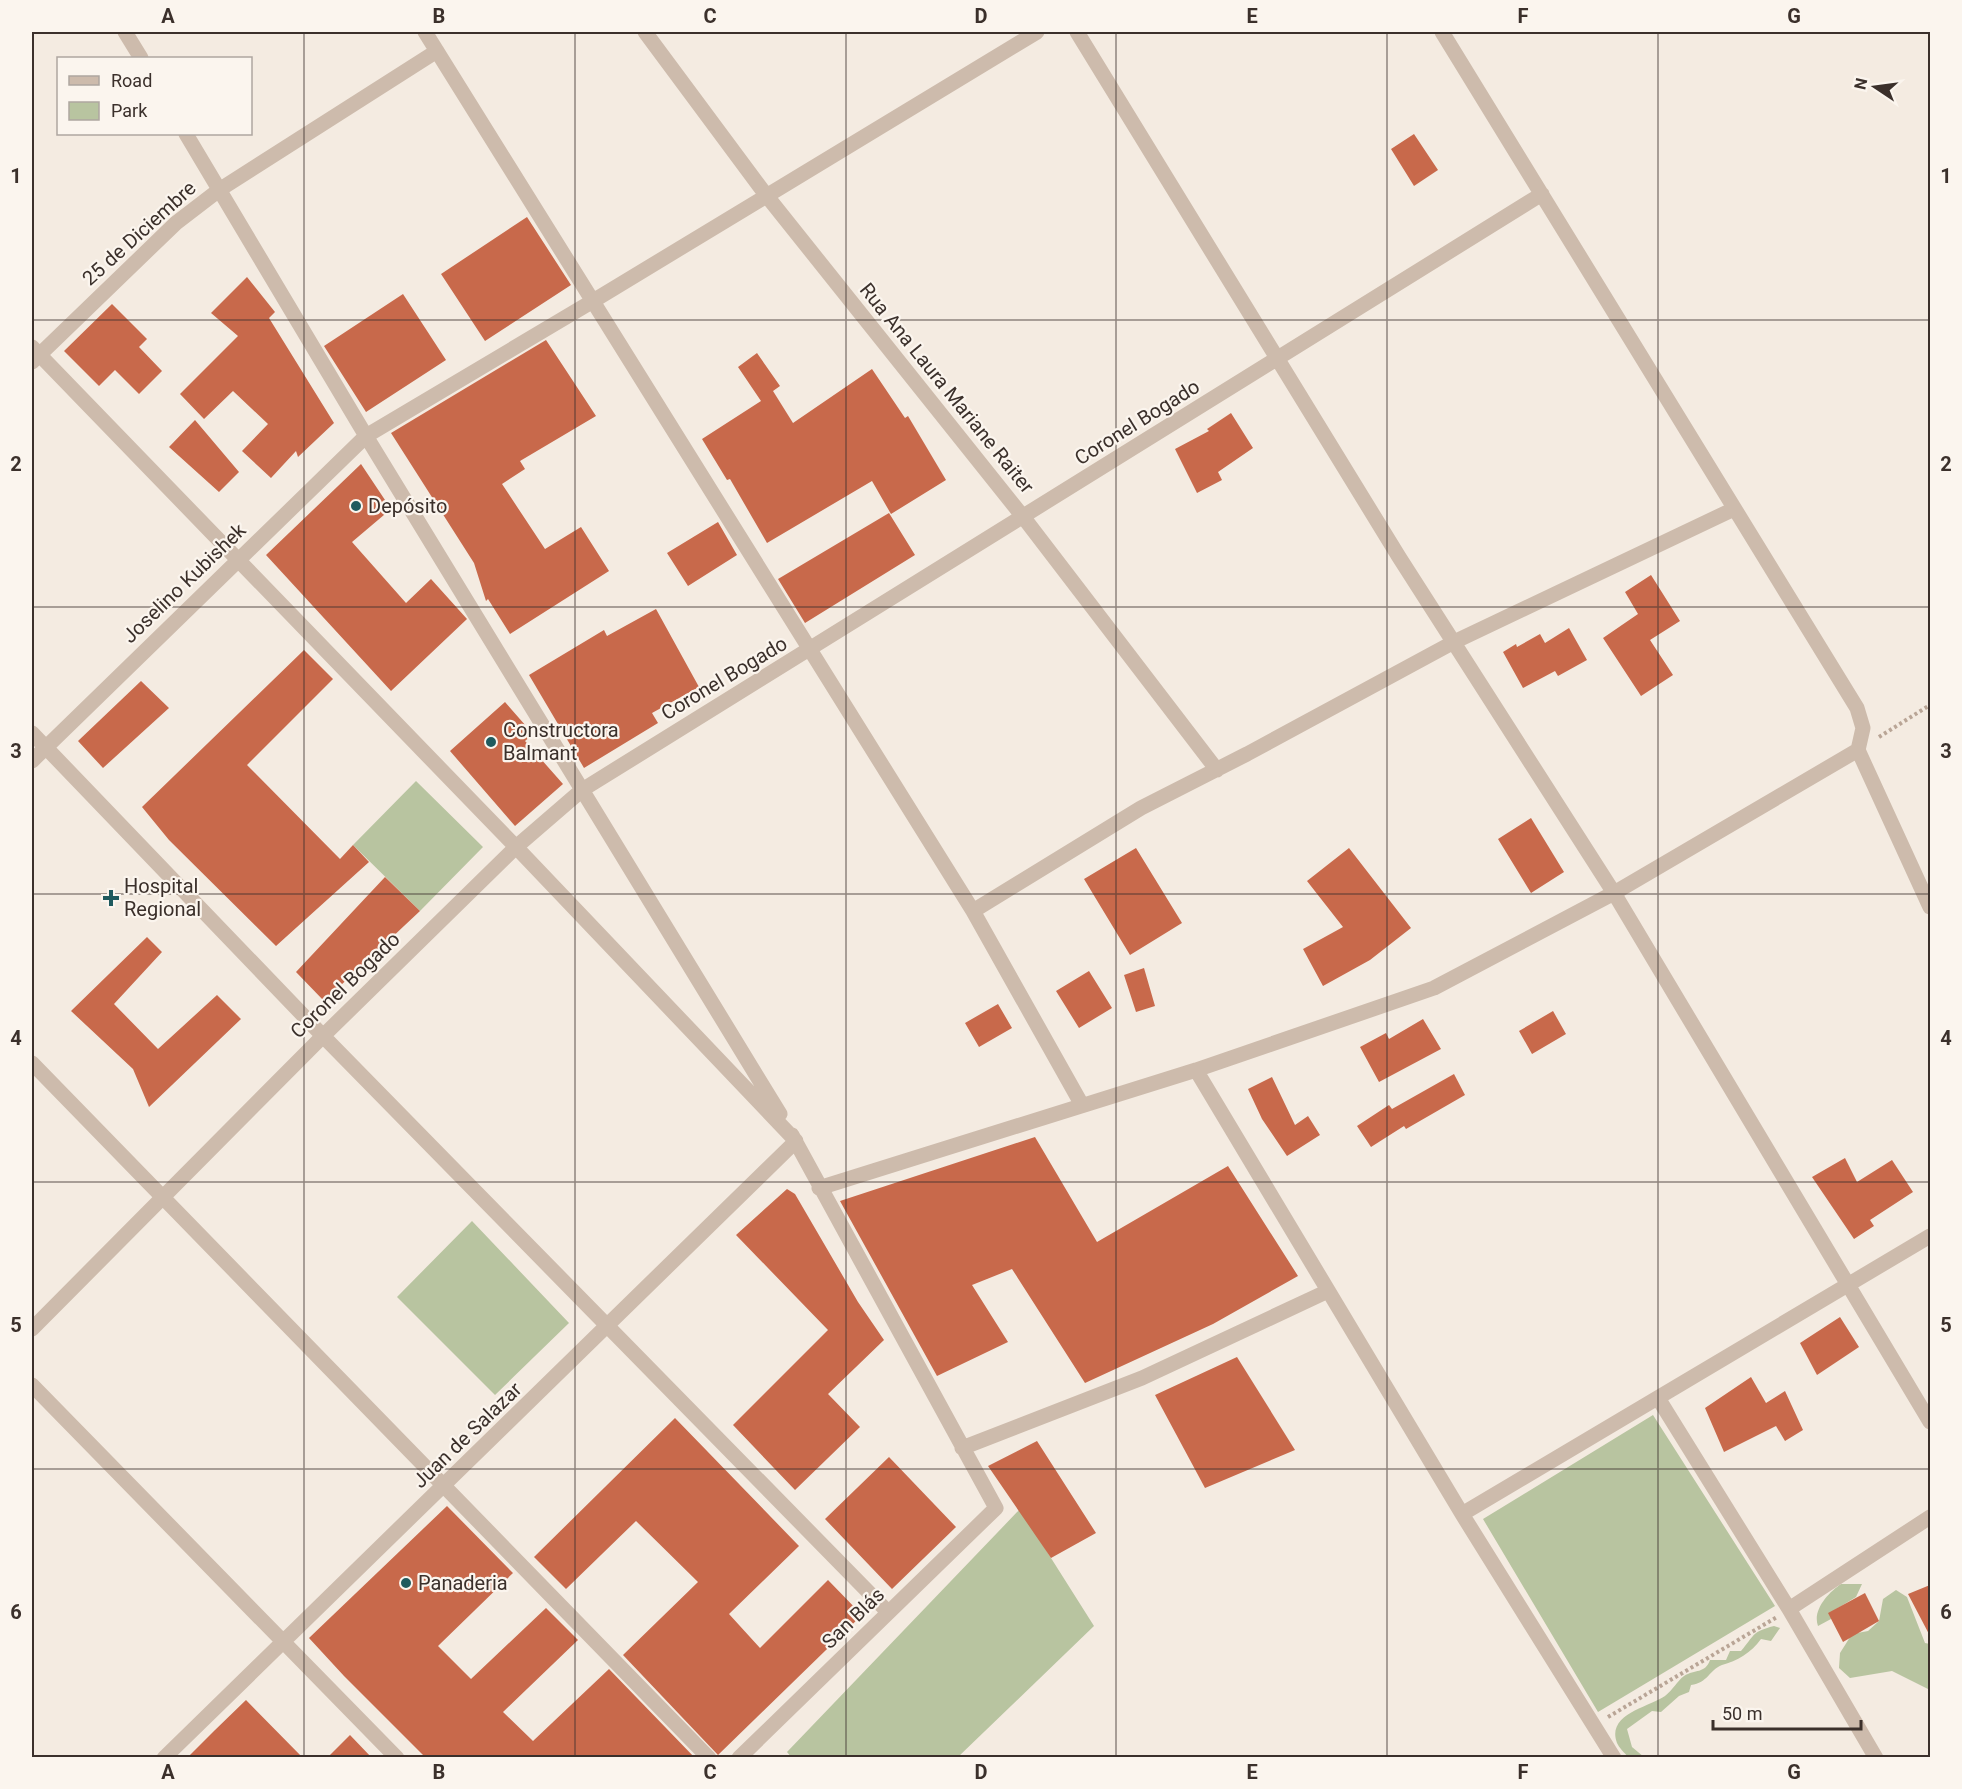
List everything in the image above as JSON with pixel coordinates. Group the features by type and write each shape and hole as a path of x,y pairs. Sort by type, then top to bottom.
{"street":[{"path":"125,32 140,57"},
{"path":"424,32 972,911 1082,1105"},
{"name":"Rua Ana Laura Mariane Raiter","path":"645,32 766,195 1024,518 1217,770"},
{"name":"Joselino Kubishek","path":"32,761 366,436 593,302 1036,32"},
{"path":"1077,32 1277,359 1614,893 1930,1422"},
{"path":"1442,32 1857,708 1863,728 1858,750 1930,907"},
{"name":"25 de Diciembre","path":"34,354 176,223 219,190 437,51"},
{"path":"187,135 366,436 796,1141 819,1188 962,1448 1142,1378 1328,1291"},
{"name":"Coronel Bogado","path":"32,1329 161,1196 323,1036 516,847 582,790 1024,518 1542,194"},
{"path":"34,354 516,847 796,1141"},
{"path":"972,911 1141,808 1217,770 1454,642 1734,508"},
{"path":"32,733 323,1036 888,1612"},
{"path":"819,1188 1196,1070 1434,988 1614,893 1858,750"},
{"path":"32,1063 708,1758"},
{"path":"1196,1070 1462,1514 1614,1758"},
{"name":"Juan de Salazar","path":"164,1758 608,1328 796,1141"},
{"path":"1462,1514 1930,1236"},
{"path":"32,1385 397,1758"},
{"path":"1658,1398 1789,1609 1876,1758"},
{"name":"San Blás","path":"739,1758 996,1508 962,1448"},
{"path":"1789,1609 1930,1517"}],"path":[{"path":"1858,750 1930,705"},
{"path":"1594,1725 1789,1609"}],"green space":[{"path":"416,781 483,847 420,911 353,845"},
{"path":"472,1221 569,1323 495,1395 397,1297"},
{"path":"1653,1415 1775,1606 1598,1712 1483,1519"},
{"path":"1020,1509 1094,1626 958,1757 792,1758 787,1752"},
{"path":"1841,1584 1862,1584 1856,1597 1833,1611 1831,1619 1818,1626 1819,1608"},
{"path":"1896,1590 1907,1597 1925,1643 1930,1644 1930,1690 1892,1671 1850,1678 1839,1668 1840,1653 1852,1634 1868,1631 1879,1621 1883,1599"},
{"path":"1774,1626 1780,1628 1771,1641 1761,1639 1743,1656 1718,1667 1701,1682 1691,1685 1689,1692 1679,1696 1661,1712 1652,1711 1627,1729 1632,1747 1644,1757 1628,1757 1621,1749 1615,1733 1623,1718 1665,1696 1684,1676 1702,1669 1710,1660 1726,1660 1730,1651 1741,1651 1757,1632"}],"building":[{"path":"1414,134 1438,170 1414,186 1391,149"},
{"path":"527,217 571,285 485,341 441,274"},
{"path":"247,277 275,312 269,318 334,423 298,457 296,451 271,478 242,451 268,424 233,391 204,419 180,394 238,336 211,313"},
{"path":"403,294 446,360 366,412 324,346"},
{"path":"112,304 147,339 139,347 162,371 139,394 115,370 99,386 64,351"},
{"path":"546,340 596,416 520,461 525,469 502,484 545,549 581,527 609,571 510,634 488,599 486,601 474,563 391,433"},
{"path":"757,353 780,386 773,391 793,423 872,369 905,418 908,416 946,480 891,514 872,481 767,543 730,479 727,480 702,439 761,401 738,367"},
{"path":"1231,413 1253,448 1218,472 1222,480 1197,493 1175,449 1209,431 1207,429"},
{"path":"195,420 239,472 219,492 169,447"},
{"path":"361,464 391,509 352,542 406,603 431,579 467,619 391,691 266,555"},
{"path":"889,513 915,555 805,623 778,579"},
{"path":"718,522 737,555 688,586 667,553"},
{"path":"1651,575 1680,621 1650,640 1673,675 1641,696 1603,638 1638,614 1625,592"},
{"path":"656,609 699,687 652,713 658,723 584,768 529,675 604,630 607,636"},
{"path":"1569,628 1587,660 1558,676 1555,671 1523,688 1503,652 1540,634 1545,643"},
{"path":"304,650 333,679 247,765 340,859 353,845 369,862 276,946 169,840 142,807"},
{"path":"141,681 169,708 103,768 78,741"},
{"path":"505,702 533,734 525,741 563,784 515,826 450,751"},
{"path":"1531,818 1564,872 1531,893 1498,839"},
{"path":"1136,848 1182,923 1130,955 1084,879"},
{"path":"1349,848 1411,928 1370,960 1323,986 1303,949 1343,927 1307,881"},
{"path":"385,877 420,911 324,1001 296,972"},
{"path":"147,937 162,952 114,1004 158,1049 217,995 241,1019 149,1107 133,1069 71,1011"},
{"path":"1144,968 1155,1006 1136,1012 1124,975"},
{"path":"1089,971 1112,1008 1079,1028 1056,991"},
{"path":"998,1004 1012,1028 979,1047 965,1023"},
{"path":"1553,1011 1566,1034 1532,1054 1519,1031"},
{"path":"1423,1019 1441,1049 1379,1082 1360,1047 1386,1033 1389,1039"},
{"path":"1454,1074 1465,1095 1406,1129 1404,1126 1371,1147 1357,1126 1389,1105 1392,1109"},
{"path":"1272,1077 1295,1125 1308,1116 1320,1135 1287,1156 1262,1119 1248,1089"},
{"path":"1035,1137 1097,1242 1228,1166 1298,1276 1213,1324 1085,1383 1012,1269 972,1285 1008,1342 937,1376 840,1201"},
{"path":"1845,1158 1857,1182 1892,1160 1913,1192 1870,1220 1874,1226 1854,1239 1812,1177"},
{"path":"787,1189 795,1194 858,1302 884,1340 828,1394 860,1427 795,1490 733,1425 828,1330 736,1235"},
{"path":"1840,1317 1859,1347 1817,1375 1800,1343"},
{"path":"1237,1357 1295,1450 1205,1488 1155,1395"},
{"path":"1751,1377 1766,1403 1785,1391 1803,1430 1785,1441 1776,1426 1724,1452 1705,1408"},
{"path":"675,1418 799,1546 729,1614 760,1648 828,1580 862,1615 718,1755 623,1655 698,1582 636,1521 566,1589 534,1557"},
{"path":"1037,1441 1096,1533 1051,1558 988,1466"},
{"path":"889,1457 956,1527 892,1589 825,1519"},
{"path":"447,1506 513,1573 438,1646 471,1679 546,1608 578,1640 503,1712 533,1741 609,1669 695,1758 426,1758 344,1676 309,1638"},
{"path":"1930,1585 1930,1636 1908,1594"},
{"path":"1865,1593 1879,1621 1843,1642 1828,1613"},
{"path":"246,1700 303,1758 187,1758 215,1730"},
{"path":"350,1735 372,1758 327,1758"}],"place":[{"name":"Depósito","path":"356,506"},
{"name":"Constructora Balmant","path":"491,742"},
{"name":"Hospital Regional","path":"111,898"},
{"name":"Panaderia","path":"406,1583"}]}
